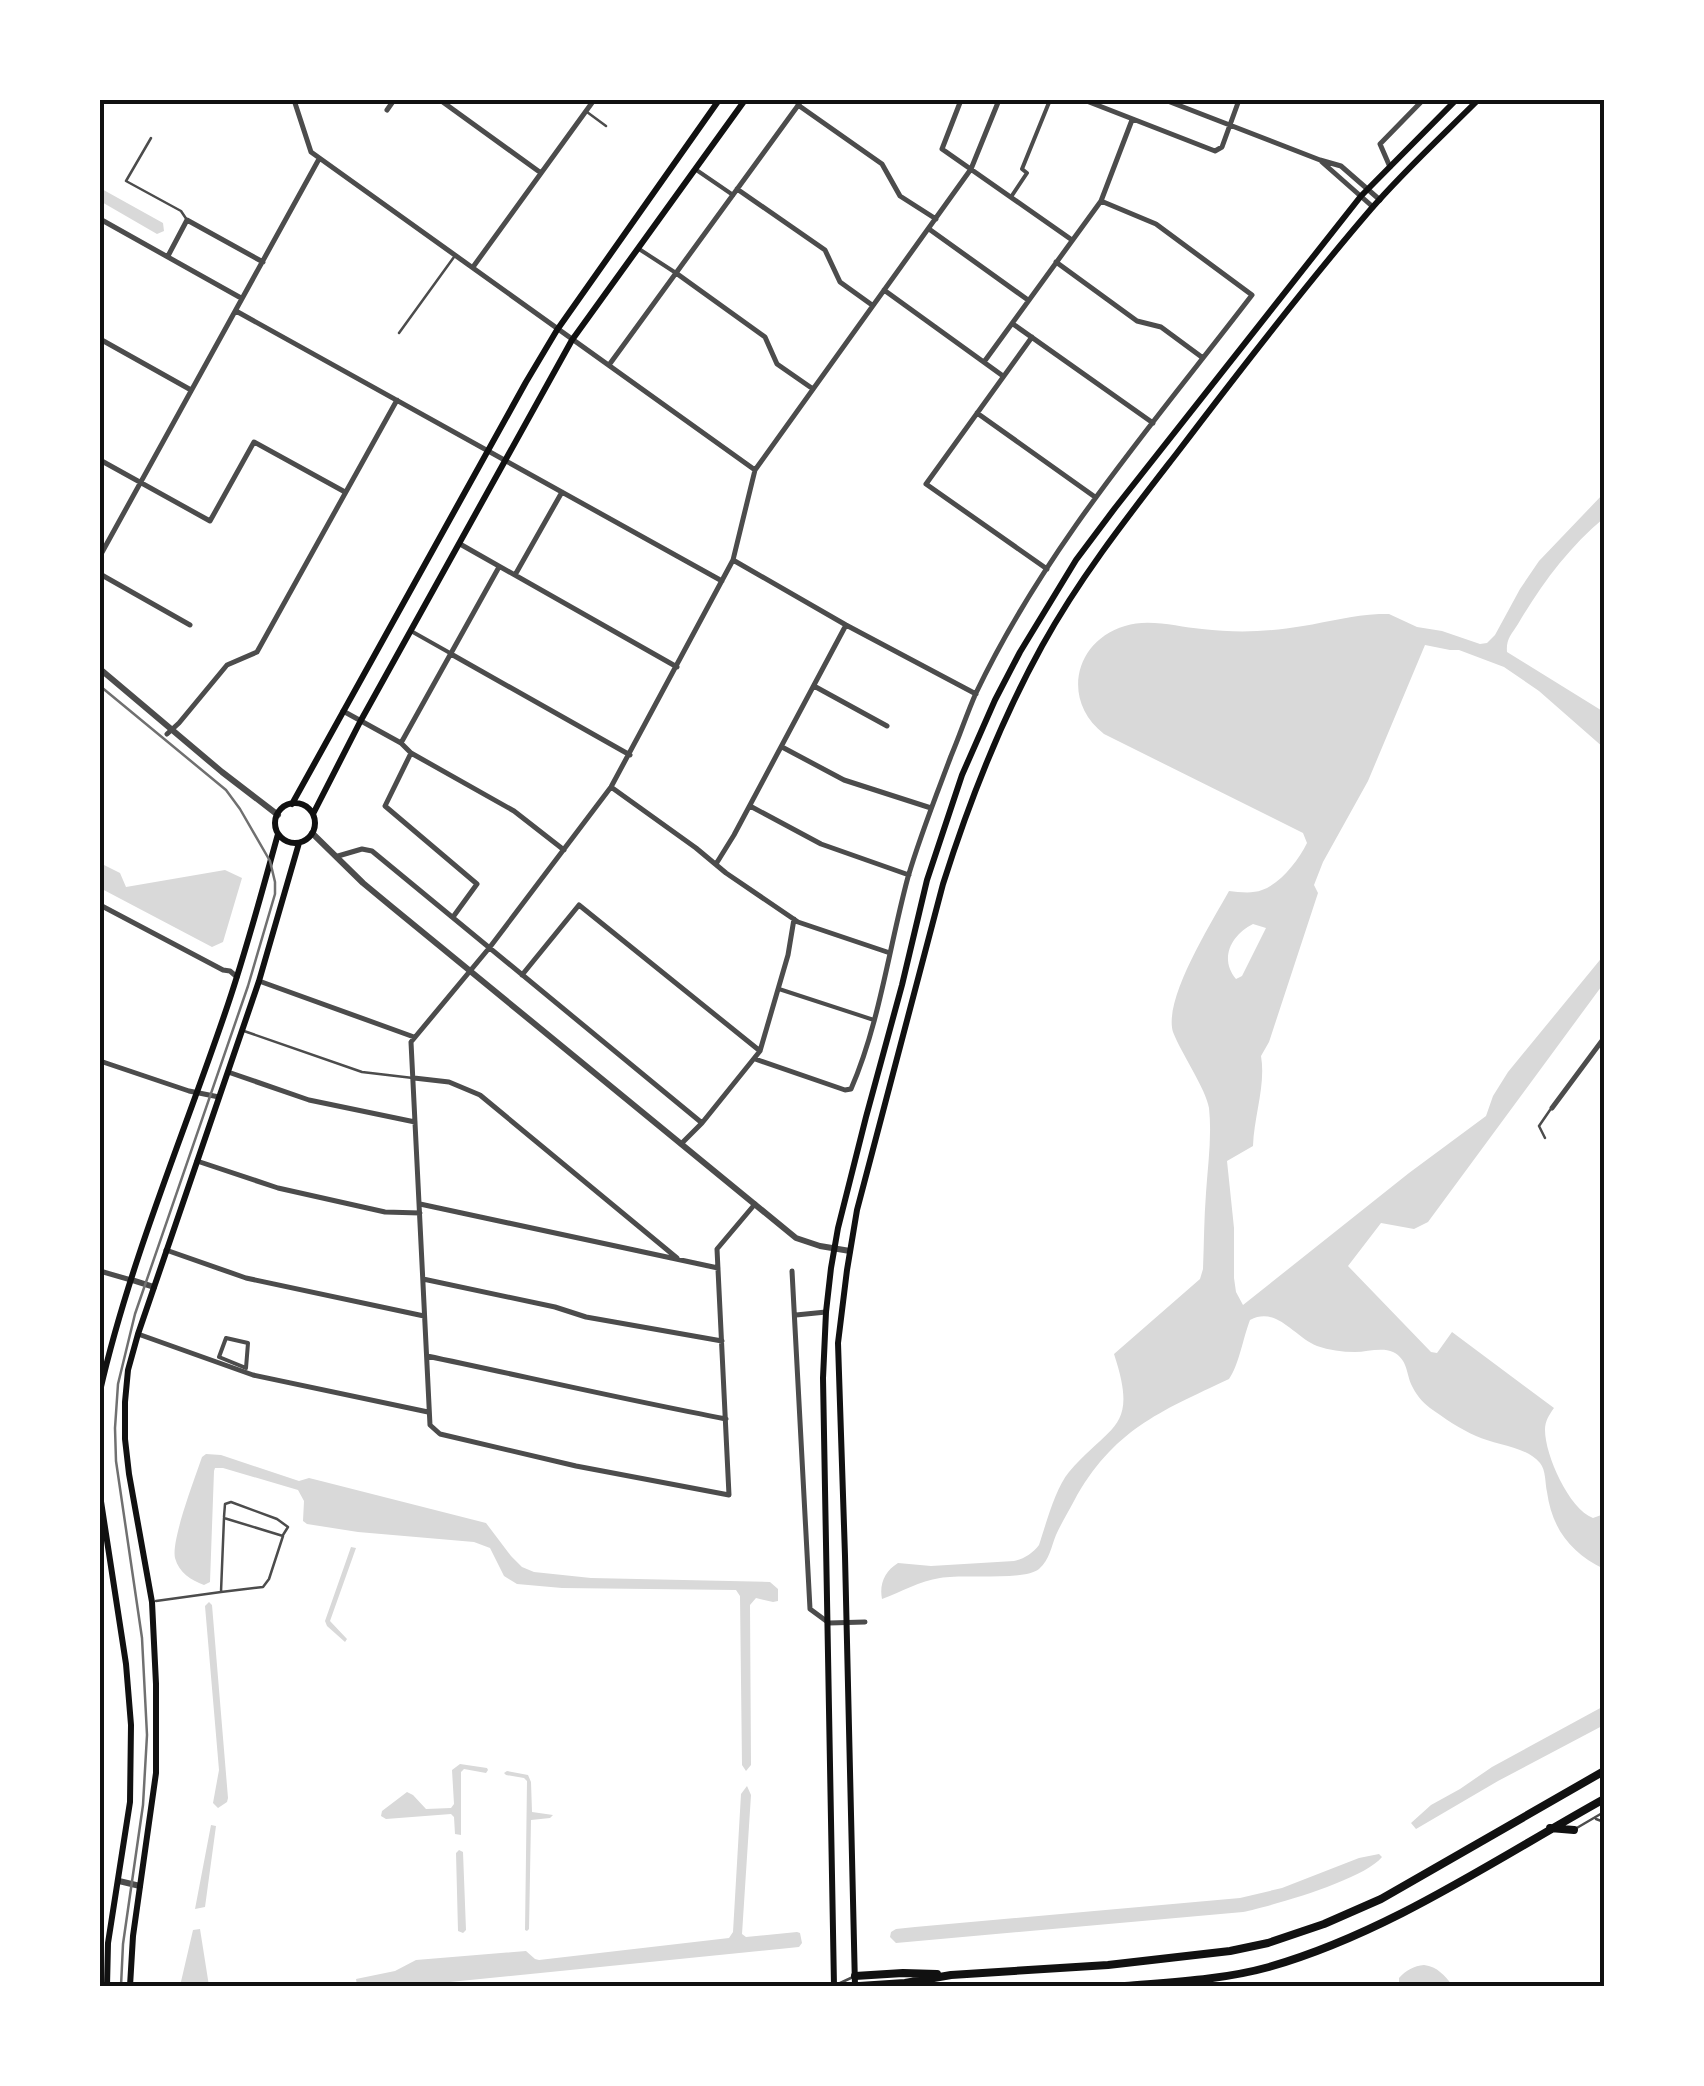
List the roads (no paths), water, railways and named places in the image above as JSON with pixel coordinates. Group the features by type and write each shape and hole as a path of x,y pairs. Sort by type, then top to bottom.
{"highway":[{"path":"856,1983 903,1972 951,1975 1095,1966 1230,1951 1297,1934 1381,1899 1604,1771"},
{"path":"1125,1986 1228,1975 1298,1958 1388,1920 1604,1799"},
{"path":"1550,1828 1574,1830"}],"main road":[{"path":"100,1391 112,1341 278,834 278,815 292,804 557,330 719,100"},
{"path":"312,814 572,340 745,100"},
{"path":"834,1986 823,1378 826,1312 834,1249 928,880 962,776 1020,652 1076,560 1361,196 1456,100"},
{"path":"856,1983 852,1949 838,1343 857,1210 943,884 980,776 1010,707 1089,569 1373,206 1478,100"},
{"path":"130,1986 132,1936 156,1773 156,1684 152,1602 129,1474 127,1382 138,1334 166,1250 242,1030 263,983 299,843 312,834 315,824 305,806 292,804"},
{"path":"278,834 286,841 299,843"},
{"path":"100,1495 126,1664 131,1725 130,1802 108,1942 107,1986"}],"street":[{"path":"294,100 310,152 755,470"},
{"path":"388,110 394,100"},
{"path":"440,100 541,173"},
{"path":"472,268 594,100"},
{"path":"961,100 942,149 1072,240"},
{"path":"754,1204 718,1249 729,1496 440,1434 430,1425 411,1042 490,947 611,788 734,560 755,470 972,169 998,100"},
{"path":"1011,197 1027,174 1022,169 1050,100"},
{"path":"1084,100 1215,151 1222,147 1240,100"},
{"path":"1164,100 1341,166 1380,200"},
{"path":"1390,167 1380,144 1423,100"},
{"path":"608,366 797,102 882,164 900,196 936,219"},
{"path":"984,362 1101,200 1132,120"},
{"path":"100,556 319,159"},
{"path":"1320,160 1373,206"},
{"path":"696,169 825,250 840,282 873,305"},
{"path":"756,1059 844,1090 851,1089 874,1020 909,875 976,694 1047,569 1095,496 1252,295 1156,224 1101,200"},
{"path":"100,219 242,298"},
{"path":"168,256 187,220 263,262"},
{"path":"929,229 1029,301"},
{"path":"639,249 765,337 777,364 813,389"},
{"path":"1056,262 1137,320 1161,328 1203,358"},
{"path":"884,290 1003,376"},
{"path":"236,311 722,581"},
{"path":"1013,324 1153,424"},
{"path":"1032,336 926,484 1047,569"},
{"path":"100,339 191,390"},
{"path":"169,732 228,665 257,652 397,400"},
{"path":"976,414 1095,496"},
{"path":"100,460 210,521 254,442 345,492"},
{"path":"516,575 562,492"},
{"path":"460,544 677,667"},
{"path":"734,560 976,694"},
{"path":"401,743 499,567"},
{"path":"100,574 190,625"},
{"path":"716,864 846,625"},
{"path":"410,632 630,755"},
{"path":"100,669 169,732 278,815"},
{"path":"814,686 887,726"},
{"path":"342,711 514,811 564,850"},
{"path":"782,747 844,780 931,808"},
{"path":"411,753 385,806 477,884 452,917"},
{"path":"611,788 794,919 890,953"},
{"path":"750,806 821,844 909,875"},
{"path":"312,834 363,883 796,1238 850,1251"},
{"path":"338,856 362,849 372,851 702,1123"},
{"path":"100,906 234,974"},
{"path":"522,976 579,906 760,1051"},
{"path":"681,1144 756,1059 779,989 794,919"},
{"path":"263,983 414,1037"},
{"path":"779,989 874,1020"},
{"path":"1552,1108 1604,1038"},
{"path":"100,1060 220,1098"},
{"path":"228,1072 309,1100 415,1122"},
{"path":"414,1078 449,1082 480,1095 677,1258"},
{"path":"197,1161 278,1188 385,1212 420,1213"},
{"path":"420,1204 718,1268"},
{"path":"166,1250 246,1278 425,1316"},
{"path":"100,1271 154,1287"},
{"path":"792,1271 810,1609 829,1623 864,1622"},
{"path":"424,1279 555,1307 586,1318 722,1340"},
{"path":"796,1314 826,1312"},
{"path":"138,1334 253,1375 430,1412"},
{"path":"226,1338 248,1343 246,1368 219,1357 226,1338"},
{"path":"427,1356 726,1419"},
{"path":"118,1882 140,1886"}],"lane":[{"path":"586,111 606,126"},
{"path":"151,138 126,181 182,211 187,220"},
{"path":"398,333 455,256"},
{"path":"242,1030 362,1072 414,1078"},
{"path":"1545,1138 1539,1126 1552,1108"},
{"path":"152,1602 263,1588 288,1527 277,1519 230,1502 225,1504 221,1592"},
{"path":"224,1518 282,1536"},
{"path":"1574,1830 1604,1812"},
{"path":"1594,1819 1604,1820"},
{"path":"834,1986 856,1983"}],"tram line":[{"path":"100,686 226,790 270,861 275,882 275,894 248,986 135,1314 118,1384 116,1461 142,1638 147,1735 143,1805 123,1944 121,1986"}]}
